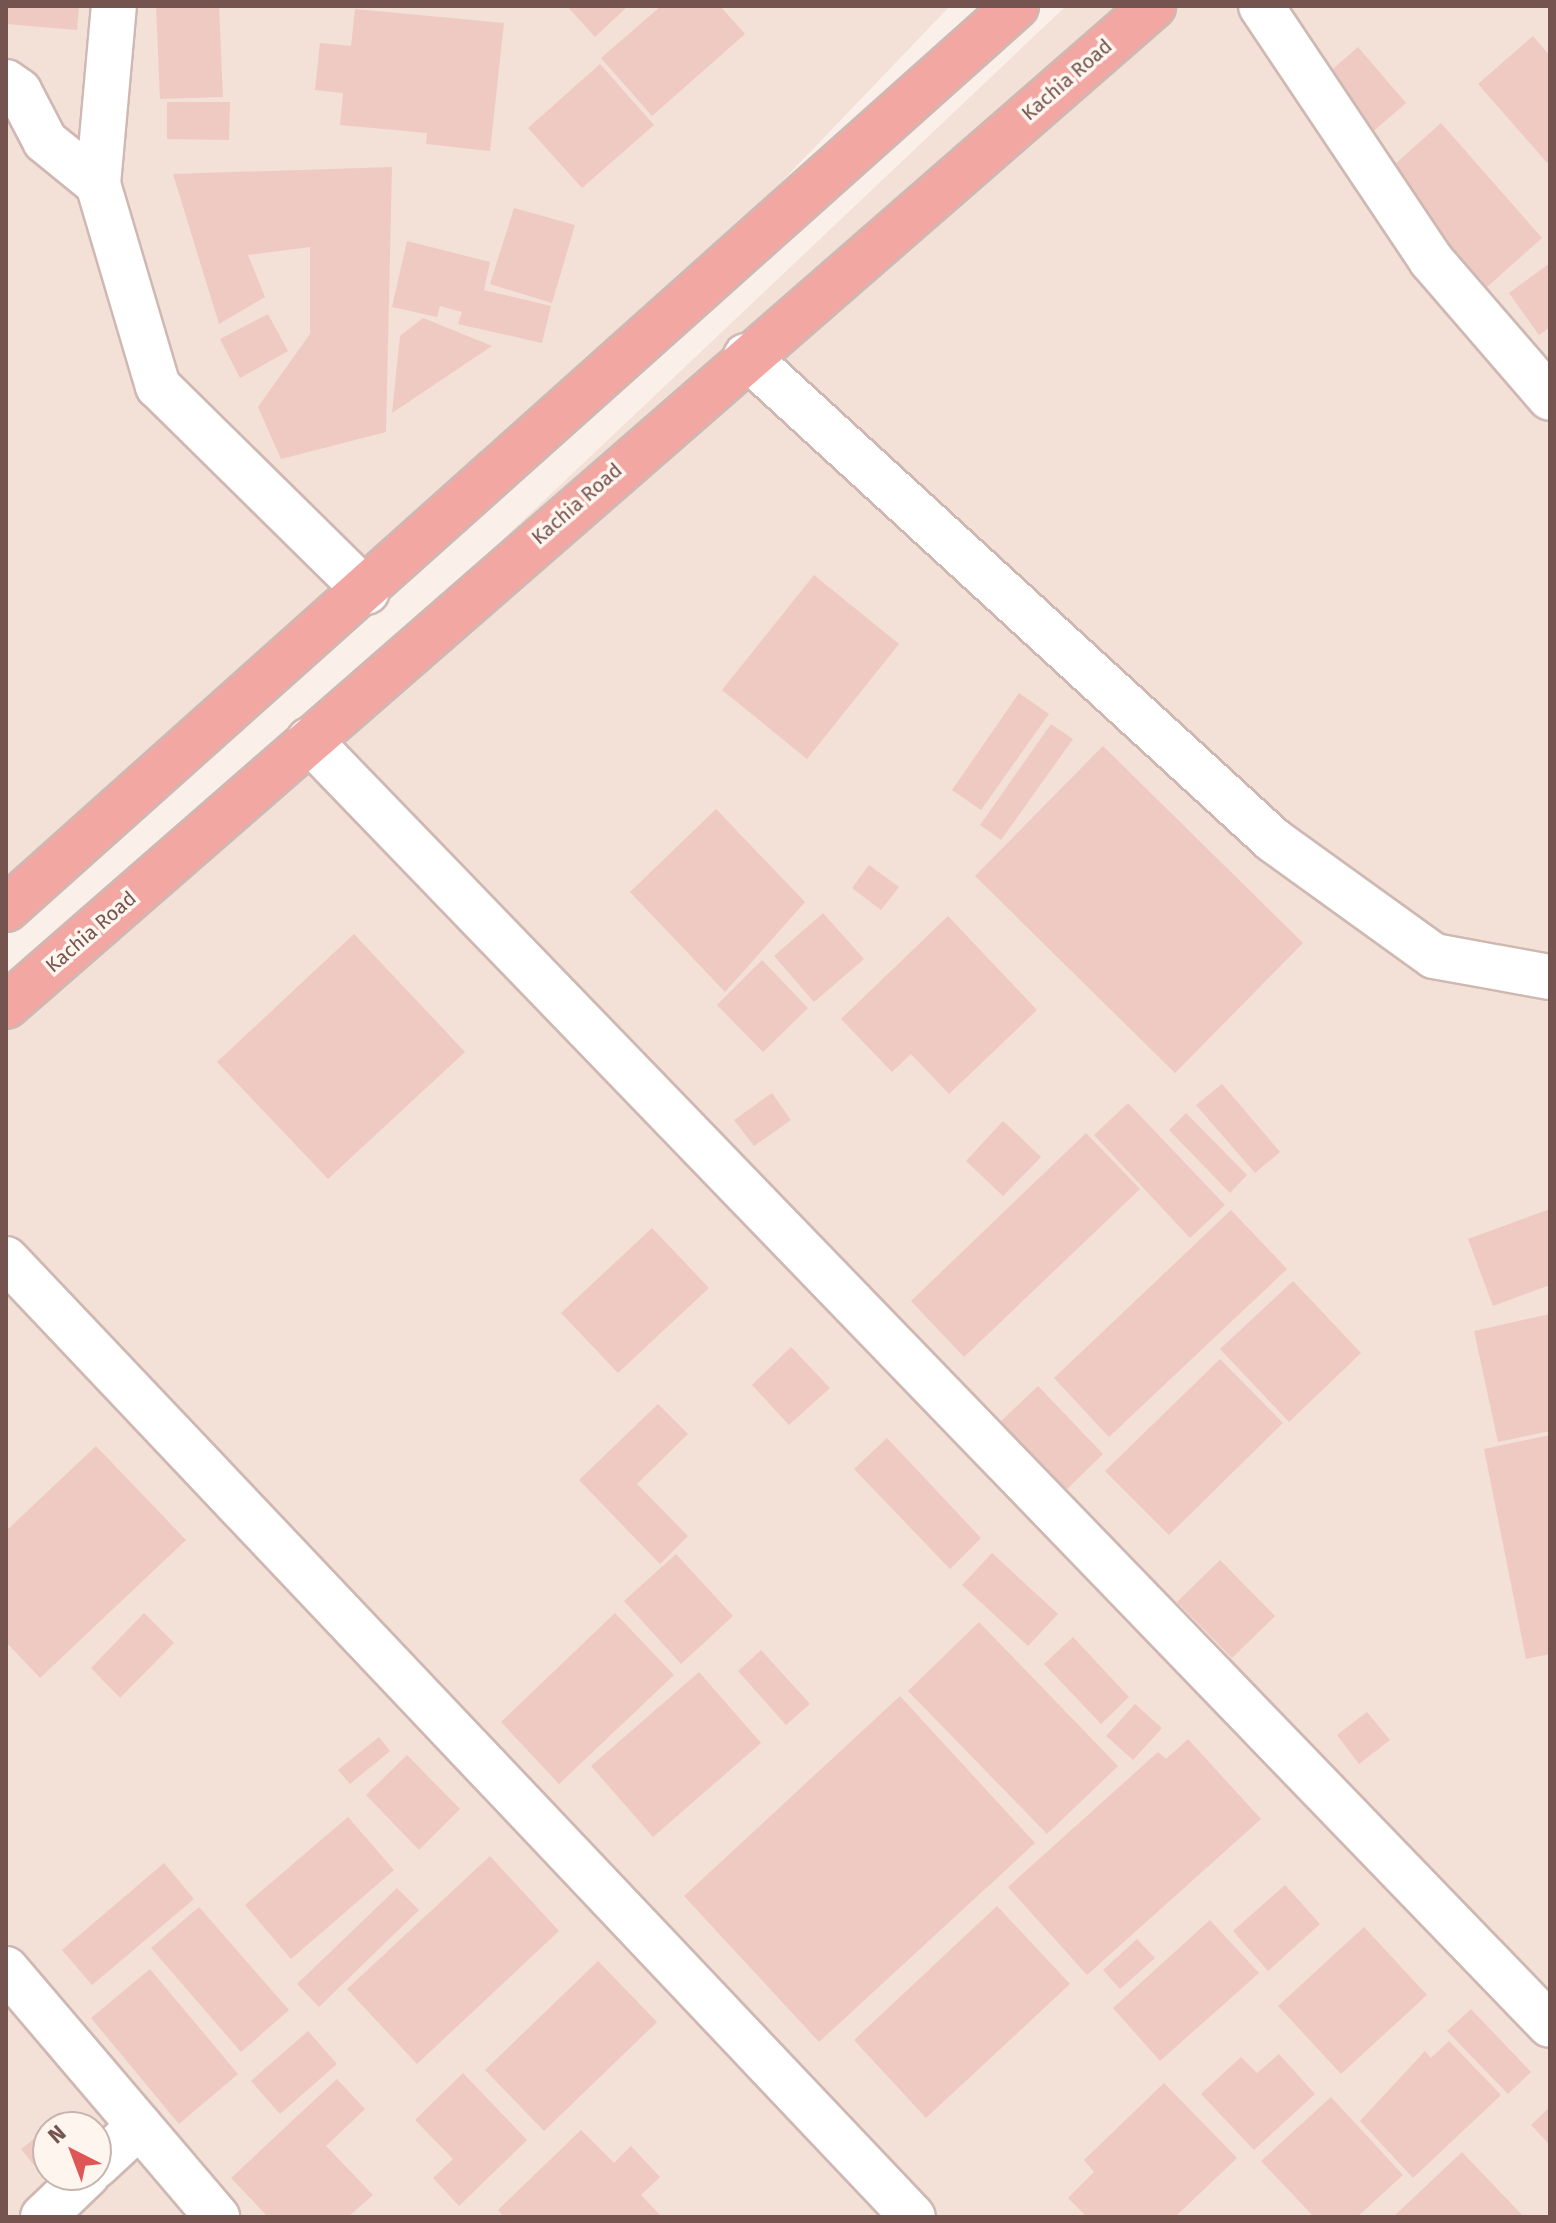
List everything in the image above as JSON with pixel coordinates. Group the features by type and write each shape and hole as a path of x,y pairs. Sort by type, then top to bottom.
{"highway":[{"path":"6,909 367,592 1016,6"},
{"name":"Kachia Road","path":"6,1006 746,356 1153,6"}],"street":[{"path":"114,6 98,184 158,386 367,592"},
{"path":"1261,6 1431,260 1550,398"},
{"path":"6,82 19,91 45,141 98,184"},
{"path":"746,356 1273,840 1434,956 1550,977"},
{"path":"309,740 1550,2025"},
{"path":"6,1259 913,2217"},
{"path":"6,1969 217,2217"},
{"path":"112,2151 139,2126"},
{"path":"43,2217 70,2191"}],"shaded area":[{"path":"6,6 950,6 679,289 6,888"},
{"path":"1066,6 1550,6 1550,2217 6,2217 6,1010"}],"building":[{"path":"6,6 79,6 77,30 6,24"},
{"path":"156,6 219,6 223,97 160,99"},
{"path":"567,6 628,6 595,37"},
{"path":"661,6 720,6 745,34 652,116 601,58"},
{"path":"355,9 504,23 490,151 426,144 427,133 340,125 343,93 315,90 320,43 351,46"},
{"path":"1533,36 1550,56 1550,166 1478,84"},
{"path":"1358,47 1406,103 1369,135 1320,80"},
{"path":"600,64 654,125 582,188 528,128"},
{"path":"167,102 230,102 229,140 167,139"},
{"path":"1441,123 1542,238 1487,287 1386,172"},
{"path":"392,167 386,432 281,459 258,407 310,334 310,247 248,255 265,297 219,324 173,174"},
{"path":"514,208 575,225 552,303 490,284"},
{"path":"407,241 490,262 484,290 551,306 542,343 458,324 462,312 440,306 437,317 392,307"},
{"path":"1550,263 1550,327 1539,335 1509,293"},
{"path":"268,314 288,351 240,378 220,339"},
{"path":"423,318 492,346 392,413 400,336"},
{"path":"814,575 899,644 807,759 722,690"},
{"path":"1019,693 1049,714 981,810 952,790"},
{"path":"1051,724 1073,739 1001,840 980,825"},
{"path":"1103,746 1303,943 1175,1073 975,876"},
{"path":"716,809 805,902 725,992 630,892"},
{"path":"869,865 899,887 881,910 852,888"},
{"path":"823,913 864,959 814,1002 774,956"},
{"path":"948,916 1037,1010 949,1094 911,1054 892,1072 841,1019"},
{"path":"354,934 465,1052 328,1179 217,1062"},
{"path":"762,960 808,1008 763,1052 717,1005"},
{"path":"1222,1084 1280,1152 1255,1173 1196,1105"},
{"path":"772,1093 791,1120 754,1146 734,1120"},
{"path":"1128,1103 1225,1205 1190,1238 1094,1135"},
{"path":"1186,1113 1247,1175 1230,1193 1169,1130"},
{"path":"1003,1121 1041,1157 1003,1196 966,1161"},
{"path":"1086,1133 1140,1189 964,1357 911,1301"},
{"path":"1550,1209 1550,1285 1493,1306 1468,1239"},
{"path":"1231,1210 1287,1269 1109,1437 1054,1378"},
{"path":"652,1228 709,1288 618,1373 561,1313"},
{"path":"1293,1281 1361,1353 1289,1422 1220,1349"},
{"path":"1550,1314 1550,1431 1498,1442 1474,1331"},
{"path":"791,1347 830,1388 789,1425 752,1385"},
{"path":"1220,1359 1283,1423 1169,1535 1105,1471"},
{"path":"1038,1386 1103,1454 1063,1493 998,1424"},
{"path":"658,1404 688,1434 637,1484 688,1536 660,1564 579,1480"},
{"path":"1550,1435 1550,1654 1526,1659 1484,1449"},
{"path":"887,1438 981,1538 950,1569 854,1469"},
{"path":"96,1446 186,1540 40,1678 6,1642 6,1531"},
{"path":"992,1553 1058,1614 1028,1646 962,1585"},
{"path":"676,1554 733,1616 681,1664 624,1601"},
{"path":"1220,1560 1275,1616 1232,1658 1177,1602"},
{"path":"144,1613 174,1643 120,1698 91,1668"},
{"path":"615,1613 674,1675 559,1784 501,1722"},
{"path":"979,1622 1118,1766 1047,1834 908,1691"},
{"path":"1073,1637 1129,1697 1101,1724 1044,1664"},
{"path":"761,1650 810,1704 786,1725 738,1671"},
{"path":"699,1672 761,1743 653,1837 591,1766"},
{"path":"900,1696 1035,1843 819,2042 684,1896"},
{"path":"1135,1704 1162,1728 1133,1760 1106,1736"},
{"path":"1367,1712 1390,1740 1359,1764 1337,1735"},
{"path":"379,1737 390,1751 350,1784 338,1770"},
{"path":"1188,1739 1261,1819 1087,1975 1008,1887 1158,1752 1166,1759"},
{"path":"407,1755 460,1809 419,1850 366,1795"},
{"path":"348,1817 394,1870 291,1959 245,1905"},
{"path":"490,1856 559,1931 417,2064 347,1989"},
{"path":"164,1863 194,1899 92,1985 62,1950"},
{"path":"1285,1885 1320,1924 1268,1971 1233,1931"},
{"path":"397,1888 419,1910 319,2007 297,1984"},
{"path":"997,1906 1070,1984 926,2118 854,2040"},
{"path":"199,1907 289,2010 241,2052 151,1948"},
{"path":"1210,1920 1259,1973 1160,2061 1113,2008"},
{"path":"1364,1927 1427,1995 1341,2074 1278,2006"},
{"path":"1137,1939 1155,1958 1120,1989 1103,1970"},
{"path":"598,1961 657,2022 544,2131 485,2070"},
{"path":"150,1969 238,2074 179,2124 91,2018"},
{"path":"1471,2009 1531,2072 1508,2094 1447,2031"},
{"path":"308,2031 337,2064 280,2114 251,2081"},
{"path":"1449,2041 1501,2095 1413,2178 1360,2121 1425,2051 1431,2058"},
{"path":"1279,2054 1315,2094 1254,2150 1201,2094 1241,2057 1257,2073"},
{"path":"463,2073 527,2140 459,2206 433,2178 453,2159 415,2120"},
{"path":"337,2079 365,2109 326,2146 373,2195 348,2217 268,2217 231,2178"},
{"path":"1164,2083 1237,2158 1175,2217 1087,2217 1068,2198 1094,2172 1084,2160"},
{"path":"1331,2097 1403,2175 1357,2217 1314,2217 1261,2161"},
{"path":"1550,2107 1550,2145 1531,2125"},
{"path":"581,2130 614,2163 631,2146 660,2177 641,2195 662,2217 504,2217 498,2210"},
{"path":"32,2140 32,2163 21,2149"},
{"path":"1462,2152 1524,2217 1393,2217"}]}
